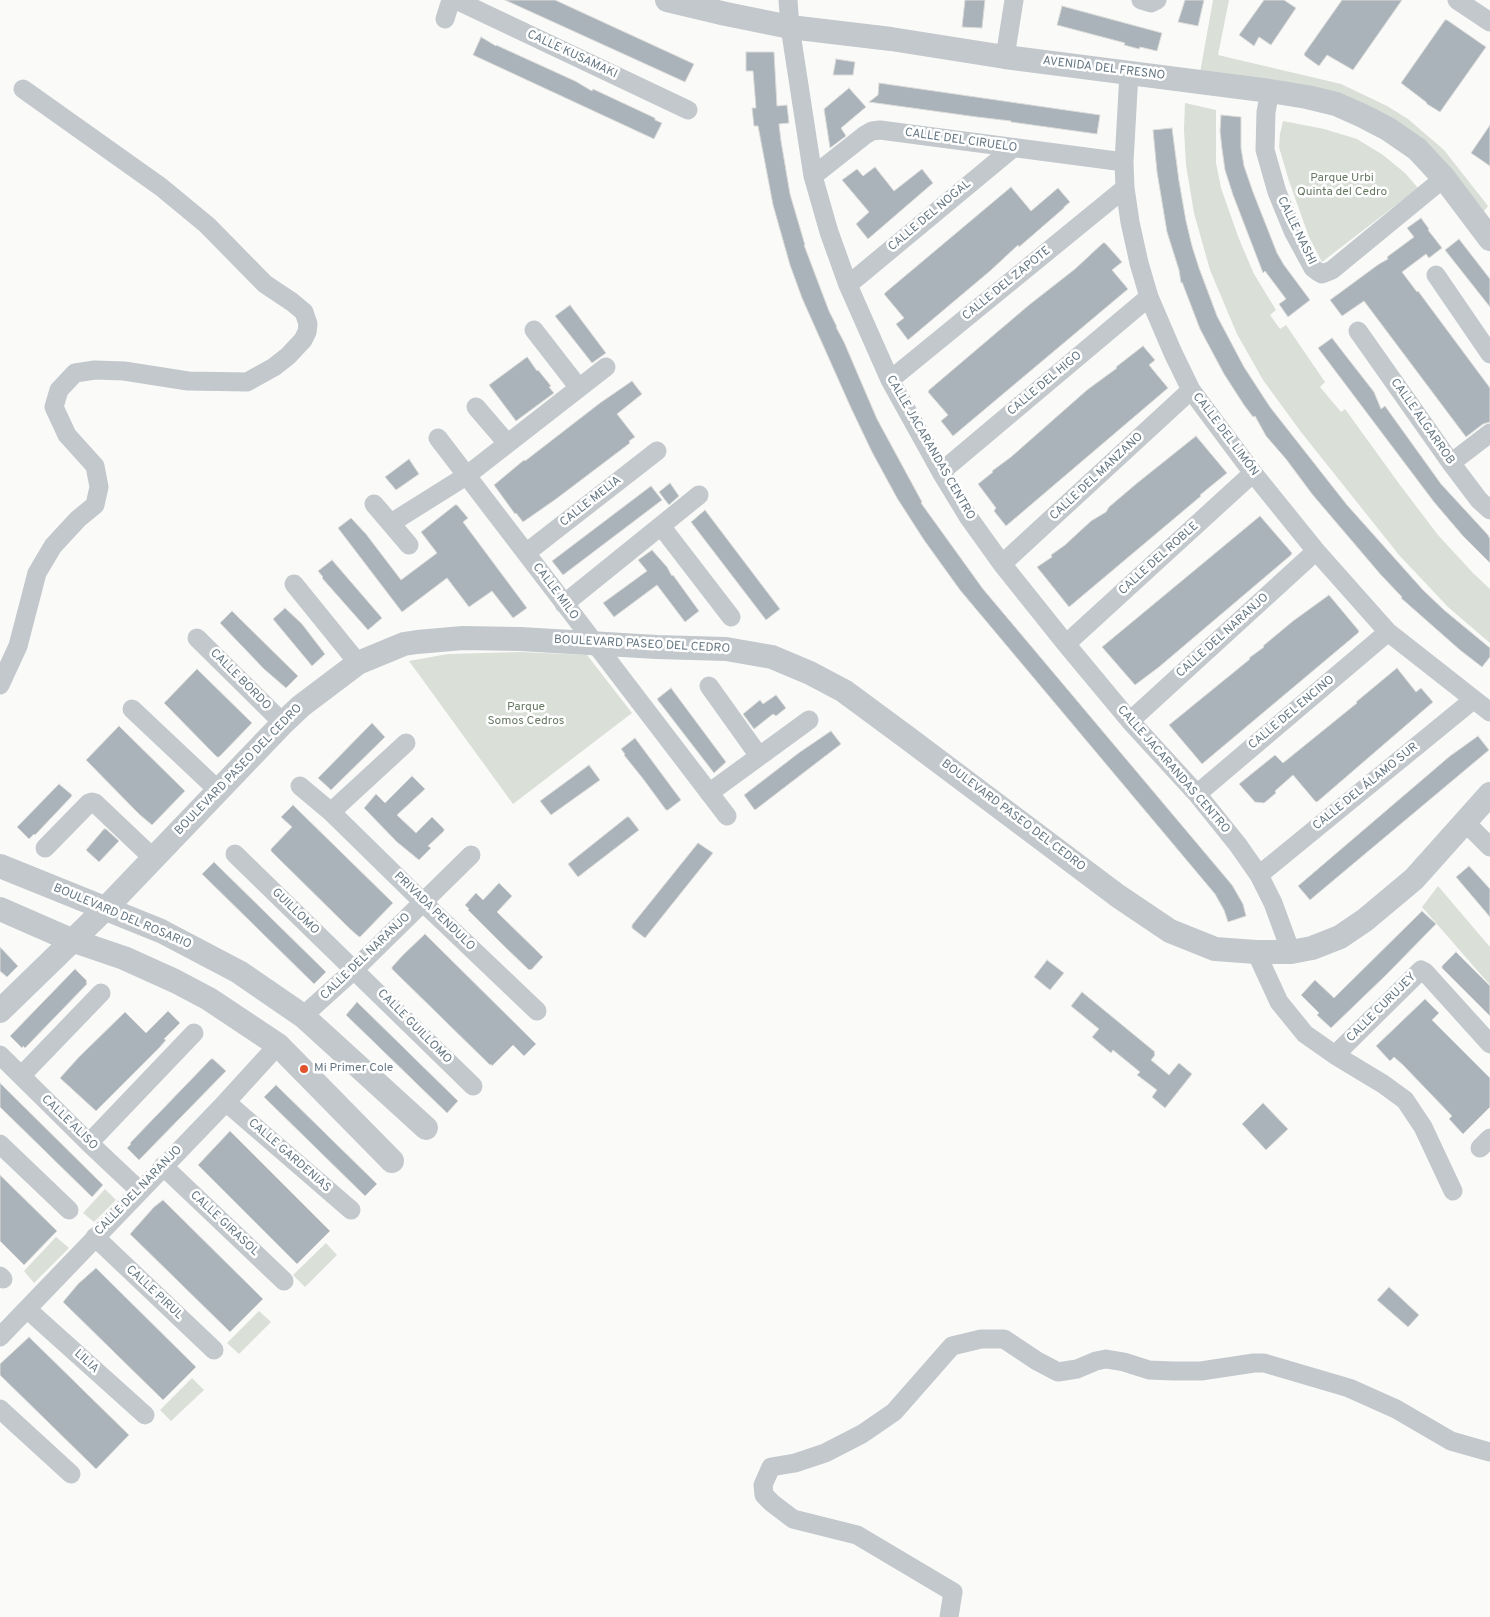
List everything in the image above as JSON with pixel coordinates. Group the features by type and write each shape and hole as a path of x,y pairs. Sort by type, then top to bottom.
{"street":[{"path":"446,19 450,0"},
{"name":"CALLE KUSAMAKI","path":"456,0 688,110"},
{"name":"AVENIDA DEL FRESNO","path":"667,0 790,27 1270,91 1336,104 1363,116 1417,149 1444,178 1490,239"},
{"name":"CALLE JACARANDAS CENTRO","path":"788,0 790,27 814,176 829,232 848,285 890,380 941,472 969,518 1002,564 1130,721 1197,794 1238,845 1259,875 1273,903 1291,952"},
{"path":"1005,57 1014,0"},
{"path":"1140,0 1151,3 1157,0"},
{"path":"1457,0 1490,22"},
{"name":"CALLE DEL LIMÓN","path":"1129,73 1124,162 1125,188 1130,222 1149,297 1191,390 1253,473 1316,551 1388,632 1490,712"},
{"path":"0,684 18,646 37,573 53,546 78,519 95,505 99,487 95,466 68,435 54,407 59,390 75,373 95,370 124,371 188,381 247,382 274,367 288,356 303,340 308,324 304,312 265,284 207,225 161,187 23,88"},
{"name":"CALLE NASHI","path":"1270,91 1266,112 1265,150 1277,192 1293,231 1313,268 1322,274 1332,270 1444,178"},
{"name":"CALLE DEL CIRUELO","path":"814,176 865,134 880,130 1124,162"},
{"name":"CALLE DEL NOGAL","path":"848,285 1013,148"},
{"name":"CALLE DEL ZAPOTE","path":"890,380 1125,188"},
{"path":"1436,274 1490,354"},
{"name":"CALLE DEL HIGO","path":"941,472 1149,297"},
{"path":"534,330 580,388"},
{"name":"CALLE ALGARROB","path":"1358,332 1451,463 1479,500 1490,510"},
{"path":"391,523 466,476 606,367"},
{"name":"CALLE DEL MANZANO","path":"1002,564 1191,390"},
{"path":"476,407 507,443"},
{"path":"1451,463 1490,433"},
{"name":"CALLE MILO","path":"438,438 727,816"},
{"name":"CALLE MELIA","path":"526,553 657,451"},
{"name":"CALLE DEL ROBLE","path":"1066,644 1253,473"},
{"path":"564,604 699,495"},
{"path":"374,504 409,544"},
{"path":"660,526 732,617"},
{"name":"CALLE DEL NARANJO","path":"1130,721 1316,551"},
{"path":"294,584 358,663"},
{"name":"CALLE DEL ENCINO","path":"1197,794 1388,632"},
{"name":"CALLE BORDO","path":"197,638 283,723"},
{"name":"BOULEVARD PASEO DEL CEDRO","path":"0,1010 105,909 283,723 329,683 358,663 404,644 442,639 482,638 594,642 657,647 726,649 772,658 810,673 851,697 991,799 1118,896 1170,931 1215,948 1256,952 1291,952 1312,948 1340,937 1366,920 1414,878 1490,794"},
{"path":"709,686 759,756"},
{"name":"CALLE DEL ÁLAMO SUR","path":"1259,875 1473,700"},
{"path":"132,709 219,791"},
{"path":"709,793 809,720"},
{"path":"331,812 406,742"},
{"name":"PRIVADA PENDULO","path":"300,786 331,812 537,1011"},
{"path":"45,848 92,802 153,858"},
{"path":"1465,822 1490,847"},
{"name":"GUILLOMO","path":"235,854 355,969"},
{"name":"CALLE DEL NARANJO","path":"303,1016 355,969 470,855"},
{"name":"BOULEVARD DEL ROSARIO","path":"0,866 161,931 239,972 303,1016 426,1128"},
{"path":"0,909 71,940 124,958 209,999 278,1045 392,1162"},
{"path":"1256,952 1279,1002 1305,1034 1405,1100 1423,1127 1453,1191"},
{"name":"CALLE GUILLOMO","path":"355,969 473,1086"},
{"name":"CALLE CURUJEY","path":"1335,1055 1421,970 1425,972 1490,1044"},
{"path":"21,1076 102,993"},
{"path":"89,1143 194,1033"},
{"name":"CALLE DEL NARANJO","path":"0,1337 226,1102 278,1045"},
{"name":"CALLE ALISO","path":"0,1055 89,1143 140,1190"},
{"name":"CALLE GARDENIAS","path":"226,1102 351,1210"},
{"path":"0,1144 69,1210"},
{"name":"CALLE GIRASOL","path":"164,1166 284,1281"},
{"name":"CALLE PIRUL","path":"95,1237 214,1350"},
{"name":"LILIA","path":"27,1309 145,1415"},
{"path":"949,1617 953,1592 857,1535 793,1519 764,1495 763,1486 771,1467 795,1463 825,1453 862,1434 894,1412 952,1346 981,1339 1004,1339 1058,1372 1077,1369 1106,1359 1124,1362 1149,1370 1173,1372 1201,1372 1254,1363 1264,1364 1349,1388 1396,1409 1452,1441 1490,1452"},
{"path":"0,1409 71,1474"}],"green space":[{"path":"1213,0 1229,0 1218,55 1341,84 1387,106 1408,119 1444,150 1488,206 1484,211 1425,143 1200,73"},
{"path":"1185,103 1216,110 1216,163 1221,188 1254,274 1276,310 1270,315 1280,329 1286,325 1325,382 1320,387 1341,412 1345,409 1438,535 1490,589 1490,643 1448,607 1399,555 1301,432 1263,380 1237,334 1210,270 1194,213 1186,165"},
{"name":"Parque Urbi Quinta del Cedro","path":"1283,121 1324,129 1357,139 1383,155 1405,173 1418,188 1322,262 1309,237 1279,147"},
{"name":"Parque Somos Cedros","path":"520,652 587,655 632,713 513,804 409,661 448,654"},
{"path":"1438,886 1490,947 1490,985 1422,907"},
{"path":"105,1189 116,1200 94,1222 83,1213"},
{"path":"56,1237 69,1248 34,1283 24,1271"},
{"path":"326,1243 337,1255 305,1287 293,1275"},
{"path":"259,1311 271,1322 239,1354 227,1343"},
{"path":"192,1378 204,1390 171,1421 160,1410"}],"building":[{"path":"505,0 555,0 694,64 685,82"},
{"path":"965,0 985,0 982,28 962,27"},
{"path":"1185,0 1204,0 1198,26 1178,22"},
{"path":"1264,0 1284,0 1296,8 1271,45 1259,37 1254,46 1239,35"},
{"path":"1342,0 1402,0 1353,70 1327,55 1319,66 1304,54"},
{"path":"1062,6 1162,33 1157,51 1140,47 1139,49 1124,45 1125,43 1057,25"},
{"path":"1445,20 1486,47 1440,112 1401,83"},
{"path":"481,37 496,46 575,81 592,91 593,89 655,118 655,120 662,123 654,139 473,55"},
{"path":"746,52 774,52 777,106 787,105 789,123 779,124 781,141 790,194 804,245 829,311 877,419 921,503 983,589 1232,885 1243,904 1246,916 1228,922 1215,894 960,590 897,498 851,408 802,298 790,265 773,205 758,126 754,126 752,108 756,108 753,71 746,71"},
{"path":"836,59 855,62 853,75 833,75"},
{"path":"879,83 1100,115 1097,134 869,102 878,95"},
{"path":"849,88 866,107 841,128 846,136 830,148 824,109"},
{"path":"1221,115 1241,117 1241,148 1244,166 1253,192 1277,253 1310,300 1288,317 1279,304 1286,299 1265,271 1263,273 1233,195 1225,170 1220,131"},
{"path":"1490,125 1490,166 1471,153"},
{"path":"1172,128 1179,181 1192,246 1217,316 1244,367 1270,407 1347,505 1423,590 1490,648 1490,657 1482,667 1401,598 1312,494 1266,436 1255,416 1253,417 1244,405 1224,374 1200,329 1181,283 1179,270 1167,232 1157,172 1153,130"},
{"path":"875,167 894,191 922,169 933,183 868,239 856,224 869,212 842,180 857,169 863,176"},
{"path":"1011,187 1031,211 1058,188 1070,202 908,340 896,324 904,318 884,294"},
{"path":"1421,218 1442,248 1429,258 1426,254 1402,272 1490,388 1490,422 1483,424 1466,437 1364,301 1342,316 1330,300 1388,259 1387,257 1414,237 1407,228"},
{"path":"1459,239 1490,279 1490,307 1445,250"},
{"path":"1103,243 1122,262 1112,270 1128,289 953,436 941,421 948,415 928,392 929,390 1029,305 1075,269"},
{"path":"570,305 606,353 592,363 555,316"},
{"path":"1332,338 1374,392 1381,409 1385,406 1441,484 1488,535 1490,539 1490,563 1463,536 1434,502 1318,348"},
{"path":"1143,346 1155,360 1149,365 1168,388 1006,526 994,511 996,508 978,484 1087,390"},
{"path":"527,357 551,386 549,387 554,393 516,421 489,385"},
{"path":"632,381 642,394 617,414 635,437 629,441 630,443 523,522 494,485 524,460"},
{"path":"1196,436 1227,473 1069,607 1037,567 1052,557 1051,555 1091,521 1106,512 1109,507 1136,484"},
{"path":"409,459 419,474 396,490 385,477"},
{"path":"670,483 679,496 669,505 659,492"},
{"path":"651,486 662,500 563,575 552,561"},
{"path":"455,505 468,518 463,522 527,608 513,618 492,591 469,607 447,578 402,612 338,528 351,518 366,534 401,580 437,553 421,532"},
{"path":"705,510 780,609 766,620 691,522"},
{"path":"1260,516 1292,553 1291,555 1159,667 1135,685 1102,647"},
{"path":"652,550 667,567 699,611 685,622 657,585 614,617 603,603 647,571 638,560"},
{"path":"332,560 382,618 368,630 318,571"},
{"path":"1329,595 1359,631 1358,633 1202,764 1169,725 1293,621"},
{"path":"285,608 302,624 325,654 312,666 273,619"},
{"path":"232,611 298,676 286,688 264,669 220,623"},
{"path":"1397,668 1416,692 1421,688 1433,702 1317,802 1293,775 1264,803 1255,802 1239,784 1275,755 1283,763"},
{"path":"197,669 252,723 219,757 164,703"},
{"path":"671,688 726,762 714,773 657,699"},
{"path":"776,695 786,708 776,716 773,714 754,729 743,714 760,700 763,704"},
{"path":"372,723 385,737 331,790 318,778"},
{"path":"119,726 185,791 152,825 86,760"},
{"path":"831,731 841,744 755,810 744,795"},
{"path":"1478,736 1489,750 1310,900 1298,886 1450,756"},
{"path":"635,738 681,800 668,810 666,810 621,749"},
{"path":"589,765 600,780 551,815 540,801"},
{"path":"412,776 425,789 397,815 416,833 432,817 444,829 428,846 431,848 419,860 397,842 364,808 376,794 385,803"},
{"path":"59,784 72,795 71,797 29,839 17,827"},
{"path":"293,805 393,903 360,937 271,851 292,827 281,817"},
{"path":"627,817 639,830 578,877 568,864"},
{"path":"104,829 119,841 99,862 86,850"},
{"path":"698,843 713,853 645,938 632,928 632,925"},
{"path":"214,862 326,972 314,984 202,874"},
{"path":"1469,866 1490,889 1490,917 1456,877"},
{"path":"499,883 512,896 497,912 543,957 531,970 502,944 465,905 476,893 483,900"},
{"path":"1422,911 1436,924 1331,1028 1317,1015 1319,1013 1301,995 1315,980 1334,998"},
{"path":"425,934 536,1044 524,1056 513,1045 492,1066 490,1065 392,969 403,955"},
{"path":"0,947 18,966 7,977 0,971"},
{"path":"1456,952 1490,986 1490,1016 1442,968"},
{"path":"1047,960 1064,973 1050,990 1034,977"},
{"path":"75,969 87,981 87,984 25,1048 23,1046 22,1048 10,1036"},
{"path":"1082,992 1155,1052 1151,1060 1169,1075 1179,1063 1192,1074 1165,1108 1152,1097 1157,1090 1137,1075 1140,1072 1113,1050 1111,1053 1092,1037 1099,1029 1071,1006"},
{"path":"1425,999 1439,1013 1432,1020 1490,1078 1490,1107 1463,1134 1449,1119 1452,1116 1403,1065 1394,1057 1390,1061 1376,1046"},
{"path":"357,1002 458,1101 447,1113 346,1015"},
{"path":"168,1011 180,1023 164,1039 166,1040 159,1048 96,1111 60,1078 125,1012 146,1033"},
{"path":"211,1059 226,1071 139,1160 127,1148 130,1143"},
{"path":"0,1083 103,1185 92,1197 0,1107"},
{"path":"276,1085 377,1184 365,1196 264,1097"},
{"path":"1263,1103 1288,1129 1266,1150 1242,1124"},
{"path":"230,1131 330,1231 297,1264 198,1165"},
{"path":"0,1175 57,1231 24,1265 0,1241"},
{"path":"163,1200 263,1299 230,1332 130,1234 154,1207"},
{"path":"96,1268 196,1367 163,1400 63,1302 78,1284"},
{"path":"1389,1287 1419,1315 1408,1327 1377,1300"},
{"path":"29,1337 129,1435 96,1469 0,1375 0,1364"}],"place":[{"name":"Mi Primer Cole","path":"304,1069"}]}
